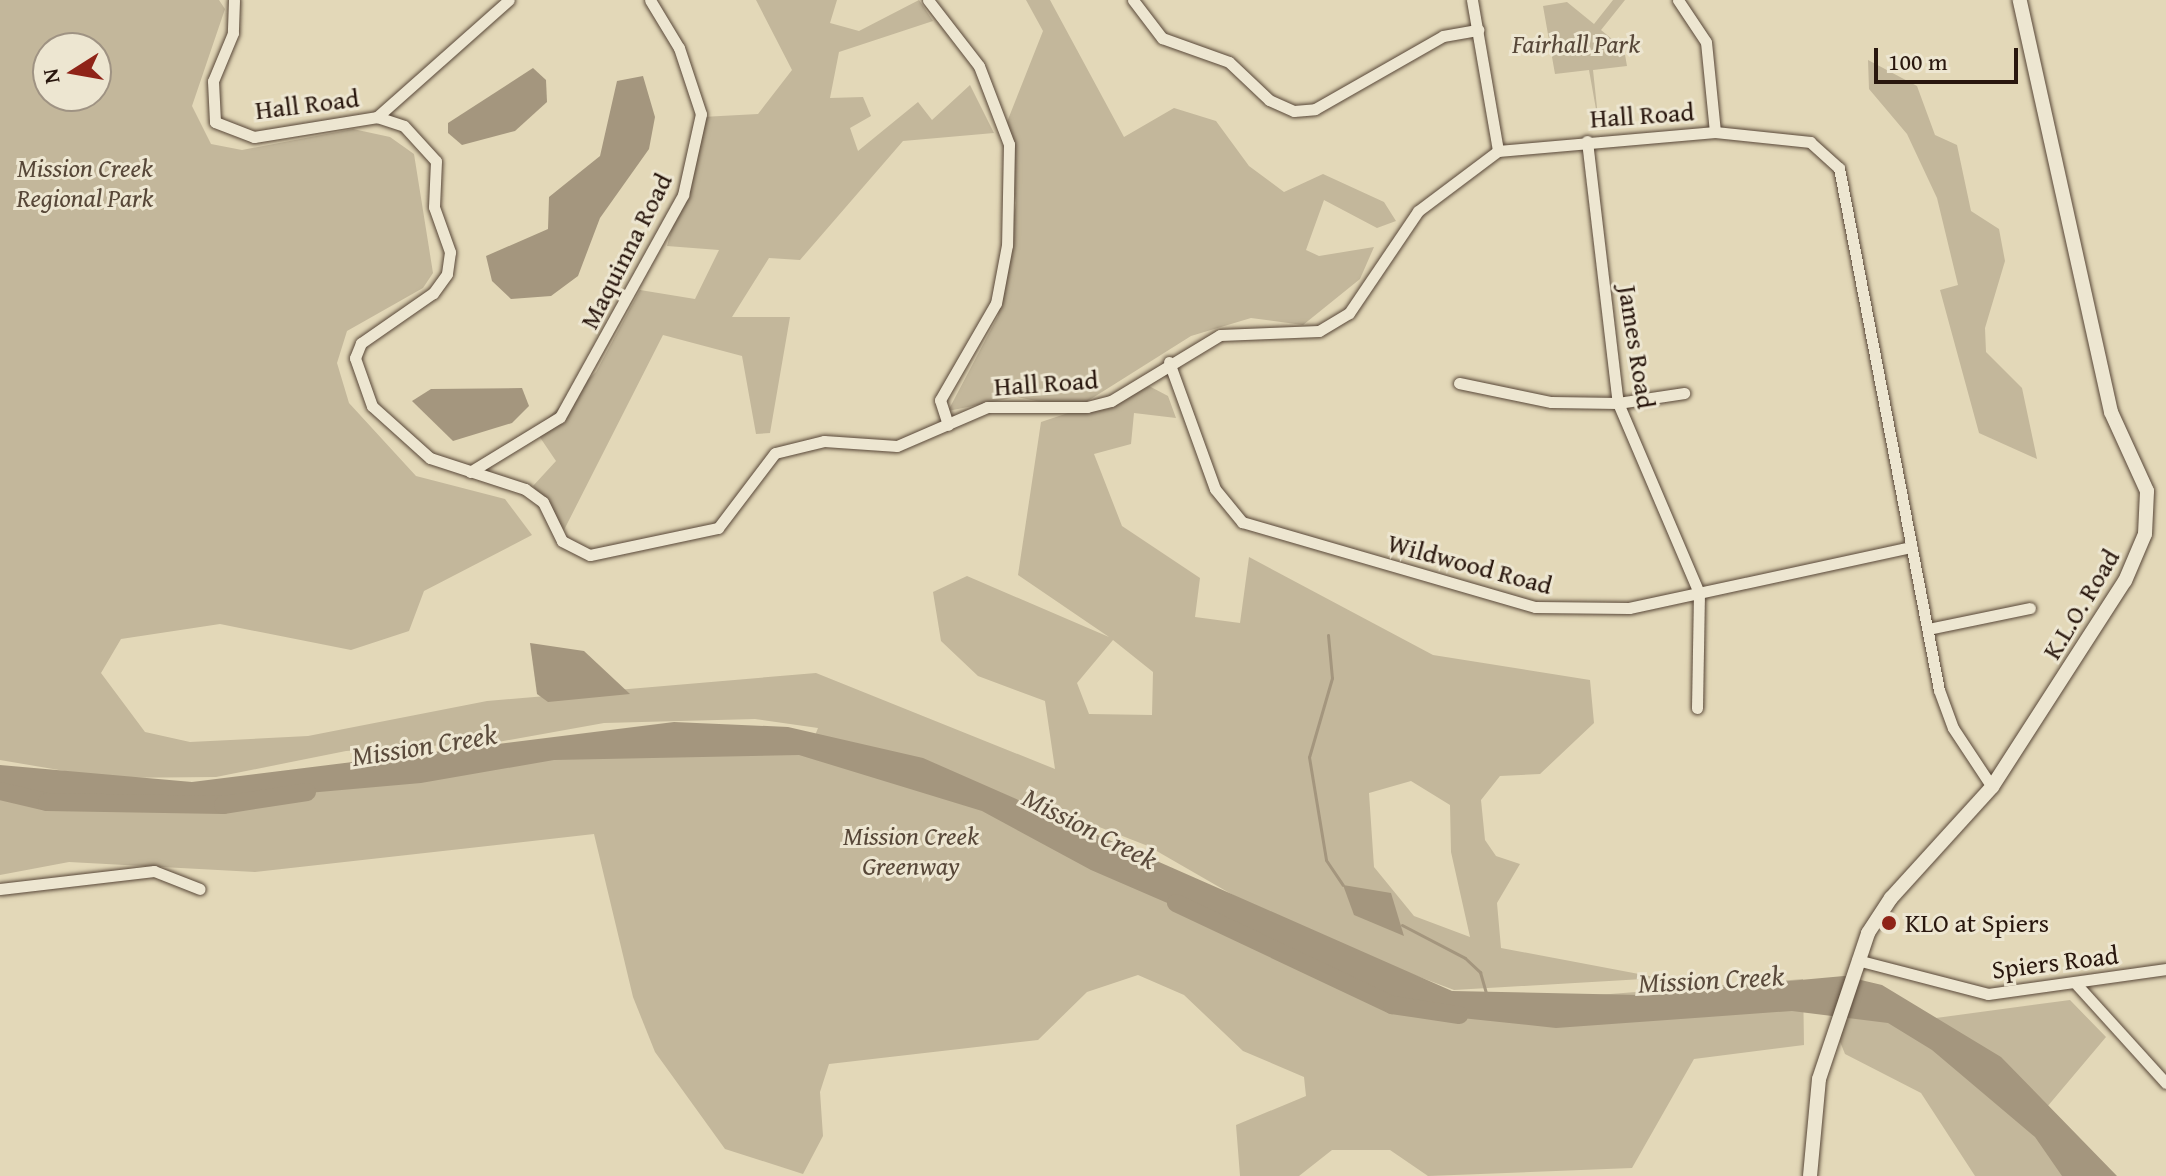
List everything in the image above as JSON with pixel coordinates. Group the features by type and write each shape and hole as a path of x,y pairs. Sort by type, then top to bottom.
{"main road":[{"name":"K.L.O. Road","path":"1810,1176 1830,1041 1857,960 1891,898 1992,787 2125,581 2139,556 2147,513 2147,491 2111,412 2020,0"}],"street":[{"name":"Hall Road","path":"234,0 233,33 213,81 215,122 254,137 377,117 404,126 436,161 437,223 450,252 433,293 361,343 358,377 395,430 430,458 525,489 543,502 562,541 590,555 718,528 775,453 824,441 897,446 987,407 1111,401 1169,362 1220,335 1296,337 1349,313 1418,211 1498,151 1715,132 1810,142 1839,168 1928,629 1953,728 1992,787"},
{"path":"377,117 509,0"},
{"name":"Maquinna Road","path":"470,472 560,417 683,195 701,114 679,48 650,0"},
{"path":"928,0 979,66 1009,144 1007,245 996,303 940,400 948,425"},
{"path":"1133,0 1162,38 1229,62 1269,100 1294,111 1315,109 1443,36 1478,30"},
{"path":"1472,0 1498,151"},
{"path":"1678,0 1706,42 1715,132"},
{"name":"James Road","path":"1587,141 1618,403 1699,593"},
{"name":"Wildwood Road","path":"1169,362 1215,489 1242,522 1535,607 1616,609 1912,547"},
{"path":"1459,383 1551,402 1618,403 1684,393"},
{"path":"1697,708 1699,593"},
{"path":"1928,629 2030,608"},
{"path":"0,889 154,871 200,889"},
{"name":"Spiers Road","path":"1857,960 1988,994 2077,985 2166,969"},
{"path":"2077,985 2166,1083"}],"green space":[{"path":"0,0 219,0 225,9 192,106 211,144 242,150 353,129 390,137 414,154 433,273 423,288 347,331 337,363 349,403 416,476 505,499 532,535 424,591 409,631 351,650 220,624 121,639 101,673 145,732 190,742 308,736 487,701 816,673 1055,769 1045,701 978,676 941,641 933,592 967,576 1109,637 1018,575 1041,422 1149,386 1168,396 1176,418 1134,413 1131,444 1094,454 1122,526 1200,578 1195,617 1240,623 1249,557 1433,655 1590,680 1594,723 1540,774 1500,776 1481,800 1485,840 1496,856 1520,864 1497,903 1501,948 1660,978 1454,990 1290,928 1148,846 1035,802 1031,811 1363,966 1494,1003 1803,979 1804,1045 1694,1059 1632,1168 1428,1176 1390,1150 1332,1150 1299,1176 1240,1176 1236,1125 1306,1096 1304,1077 1243,1051 1184,995 1138,975 1087,992 1038,1040 829,1064 820,1092 823,1136 803,1174 725,1149 655,1052 633,997 594,834 255,872 69,862 0,875 0,772 41,778 200,783 814,738 818,728 755,719 604,723 498,742 346,751 216,777 106,778 0,760","holes":["1113,640 1153,672 1152,715 1089,714 1077,683","1411,781 1450,805 1451,852 1470,937 1414,916 1374,867 1369,793"]},
{"path":"756,0 837,0 830,23 859,31 919,0 933,21 839,52 830,98 863,97 871,116 850,128 858,151 918,102 932,120 970,85 994,133 903,141 800,260 769,258 732,317 790,317 770,433 756,434 742,356 663,335 564,530 533,486 556,461 535,430 596,372 640,290 695,299 719,250 667,246 702,117 758,114 792,70"},
{"path":"1026,0 1050,0 1124,137 1174,108 1216,121 1249,166 1284,192 1323,174 1384,202 1396,221 1377,228 1324,200 1306,250 1319,256 1374,247 1360,279 1303,325 1251,318 1191,336 1075,409 1017,397 948,411 998,316 1016,203 1005,127 1043,31"},
{"name":"Fairhall Park","path":"1613,0 1625,0 1601,30 1624,49 1627,66 1593,70 1599,126 1589,70 1555,74 1543,6 1567,2 1594,24"},
{"path":"1868,60 1917,86 1935,135 1957,145 1971,211 1999,229 2005,261 1985,328 1986,352 2022,388 2037,459 1979,433 1940,290 1958,285 1937,198 1907,134 1869,89"},
{"path":"1853,996 1936,1018 2070,1000 2106,1037 2036,1120 2077,1176 1975,1176 1921,1093 1845,1054 1839,1039"}],"shaded area":[{"path":"533,68 546,80 547,102 515,131 462,145 448,133 448,123"},
{"path":"643,76 655,117 649,149 600,218 578,276 551,296 511,299 492,281 486,256 548,229 549,197 600,156 617,81"},
{"path":"522,388 529,406 512,423 453,441 412,401 431,389"},
{"path":"530,643 584,651 630,694 548,702 537,694"},
{"name":"Mission Creek","path":"674,722 788,727 923,758 1452,991 1639,995 1844,976 1882,985 2001,1057 2117,1176 2062,1176 2035,1137 1932,1050 1888,1023 1792,1011 1556,1028 1452,1017 1352,983 1091,870 982,811 799,755 554,760 421,783 250,798 0,794 0,765 192,782"},
{"path":"1343,885 1391,893 1404,936 1354,915"}],"waterway":[{"path":"1328,635 1332,678 1309,757 1326,860 1343,885"},
{"name":"Mission Creek","path":"0,791 47,802 223,805 307,792"},
{"name":"Mission Creek","path":"1176,903 1392,1005 1459,1015"},
{"path":"1402,925 1465,958 1480,972 1487,997"}],"place":[{"name":"KLO at Spiers","path":"1889,923"}],"park label":[{"name":"Mission Creek Regional Park","path":"85,183"},
{"name":"Mission Creek Greenway","path":"911,851"}]}
